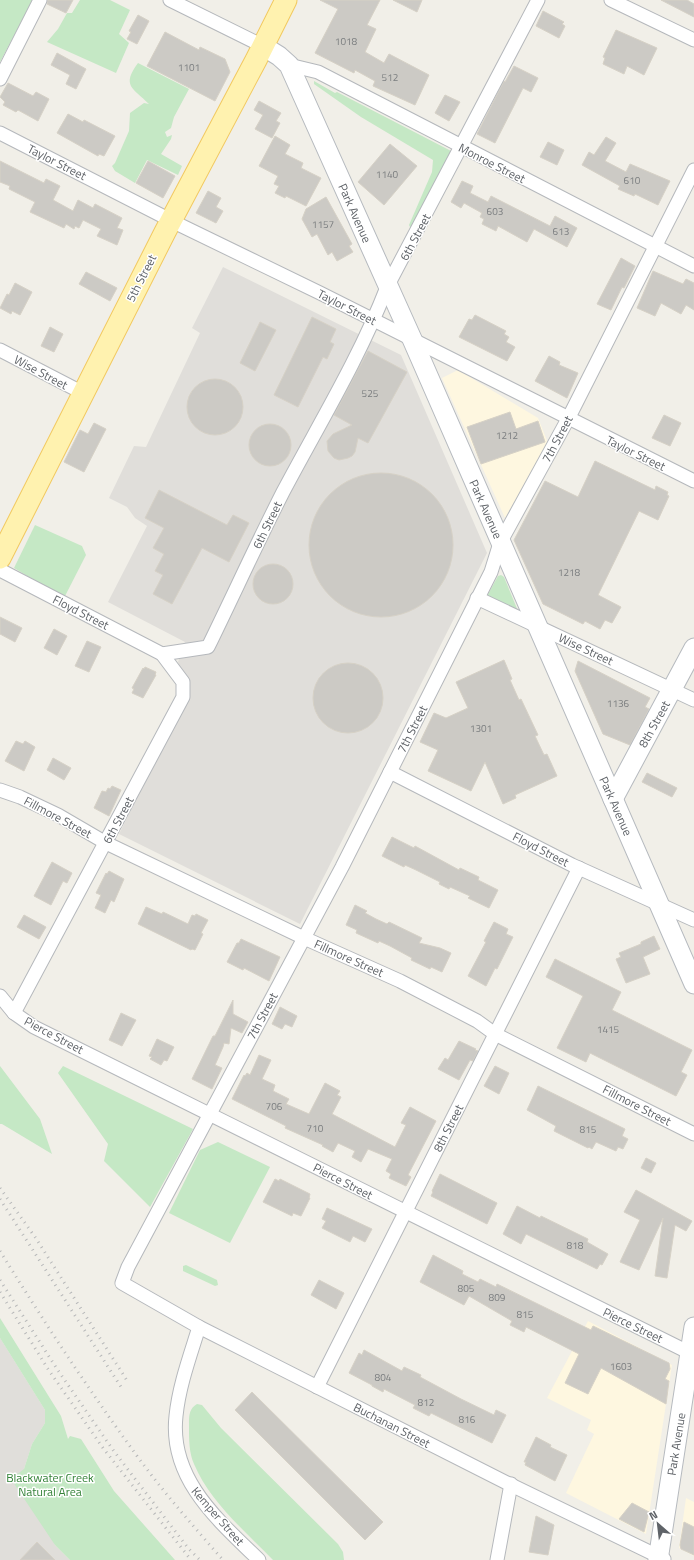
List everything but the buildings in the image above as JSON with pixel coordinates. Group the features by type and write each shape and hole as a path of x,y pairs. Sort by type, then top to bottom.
{"main road":[{"name":"5th Street","path":"0,558 171,220 286,0"},
{"name":"Park Avenue","path":"263,46 279,56 289,65 387,287 412,339 536,626 694,984"},
{"name":"8th Street","path":"613,799 673,690 694,648"},
{"name":"Park Avenue","path":"661,1559 692,1354 694,1327"}],"street":[{"path":"0,79 40,0"},
{"path":"170,0 263,46"},
{"name":"6th Street","path":"14,1013 183,697 183,682 162,654 208,647 282,493 355,360 374,320 387,287 538,0"},
{"path":"611,0 694,40"},
{"name":"Monroe Street","path":"289,65 318,72 694,266"},
{"name":"Taylor Street","path":"0,133 694,481"},
{"name":"7th Street","path":"122,1283 128,1268 342,867 493,567 500,543 568,419 694,170"},
{"name":"Wise Street","path":"0,350 83,393"},
{"name":"Floyd Street","path":"0,570 162,654"},
{"name":"Wise Street","path":"477,598 694,700"},
{"name":"Floyd Street","path":"390,772 579,868 694,920"},
{"name":"Fillmore Street","path":"0,790 20,797 106,842 304,938 400,981 477,1021 494,1034 694,1134"},
{"name":"8th Street","path":"317,1387 487,1053 494,1034 579,868"},
{"name":"Pierce Street","path":"0,996 14,1013 34,1027 692,1354"},
{"name":"Buchanan Street","path":"122,1283 199,1327 661,1559"},
{"name":"Kemper Street","path":"199,1327 183,1380 176,1416 179,1456 187,1476 199,1497 230,1532 259,1560"},
{"path":"497,1560 511,1484"}],"shaded area":[{"path":"223,267 401,355 487,553 300,924 119,834 188,695 178,662 185,642 108,602 147,526 135,518 127,507 109,498 134,446 146,447 200,333 192,328"},
{"path":"458,370 538,418 548,443 505,518 442,378"},
{"path":"588,1321 672,1365 646,1534 566,1493 594,1434 587,1430 591,1420 547,1398"},
{"path":"0,1338 45,1410 45,1423 32,1444 24,1469 55,1545 70,1560 0,1560"},
{"path":"686,1498 694,1502 694,1556 679,1548"}],"green space":[{"path":"0,0 33,0 0,62"},
{"path":"80,0 110,0 130,10 119,34 129,43 116,73 47,42 58,29 67,13 72,13"},
{"path":"138,63 189,89 174,117 171,128 165,132 167,137 172,135 161,154 182,166 178,175 147,160 135,183 115,171 112,166 115,163 129,131 130,113 144,103 149,104 131,86 130,77"},
{"path":"314,81 453,152 411,229 409,225 432,172 433,160 361,117 314,84"},
{"path":"35,525 82,546 86,555 64,598 14,568"},
{"path":"501,575 504,577 518,611 487,596 498,576"},
{"path":"0,1066 40,1119 52,1154 0,1124"},
{"path":"63,1066 193,1129 150,1207 104,1161 108,1144 58,1073"},
{"path":"218,1142 270,1167 230,1243 169,1213 200,1150"},
{"path":"186,1265 217,1280 218,1285 215,1286 183,1271 183,1266"},
{"name":"Blackwater Creek Natural Area","path":"0,1318 61,1416 68,1439 70,1436 81,1439 114,1491 175,1560 70,1560 55,1545 11,1479 24,1469 32,1444 45,1423 45,1410 0,1338"},
{"path":"197,1404 202,1405 221,1428 338,1544 343,1552 344,1560 273,1560 240,1527 209,1491 192,1460 189,1441 189,1417 192,1408"}],"railway":[{"path":"0,1188 35,1237 128,1382"},
{"path":"0,1199 121,1387"},
{"path":"0,1251 68,1357 121,1434 160,1486 223,1560"},
{"path":"0,1280 57,1369 113,1450 188,1548 200,1560"},
{"path":"0,1292 48,1369 103,1448 191,1560"}]}
